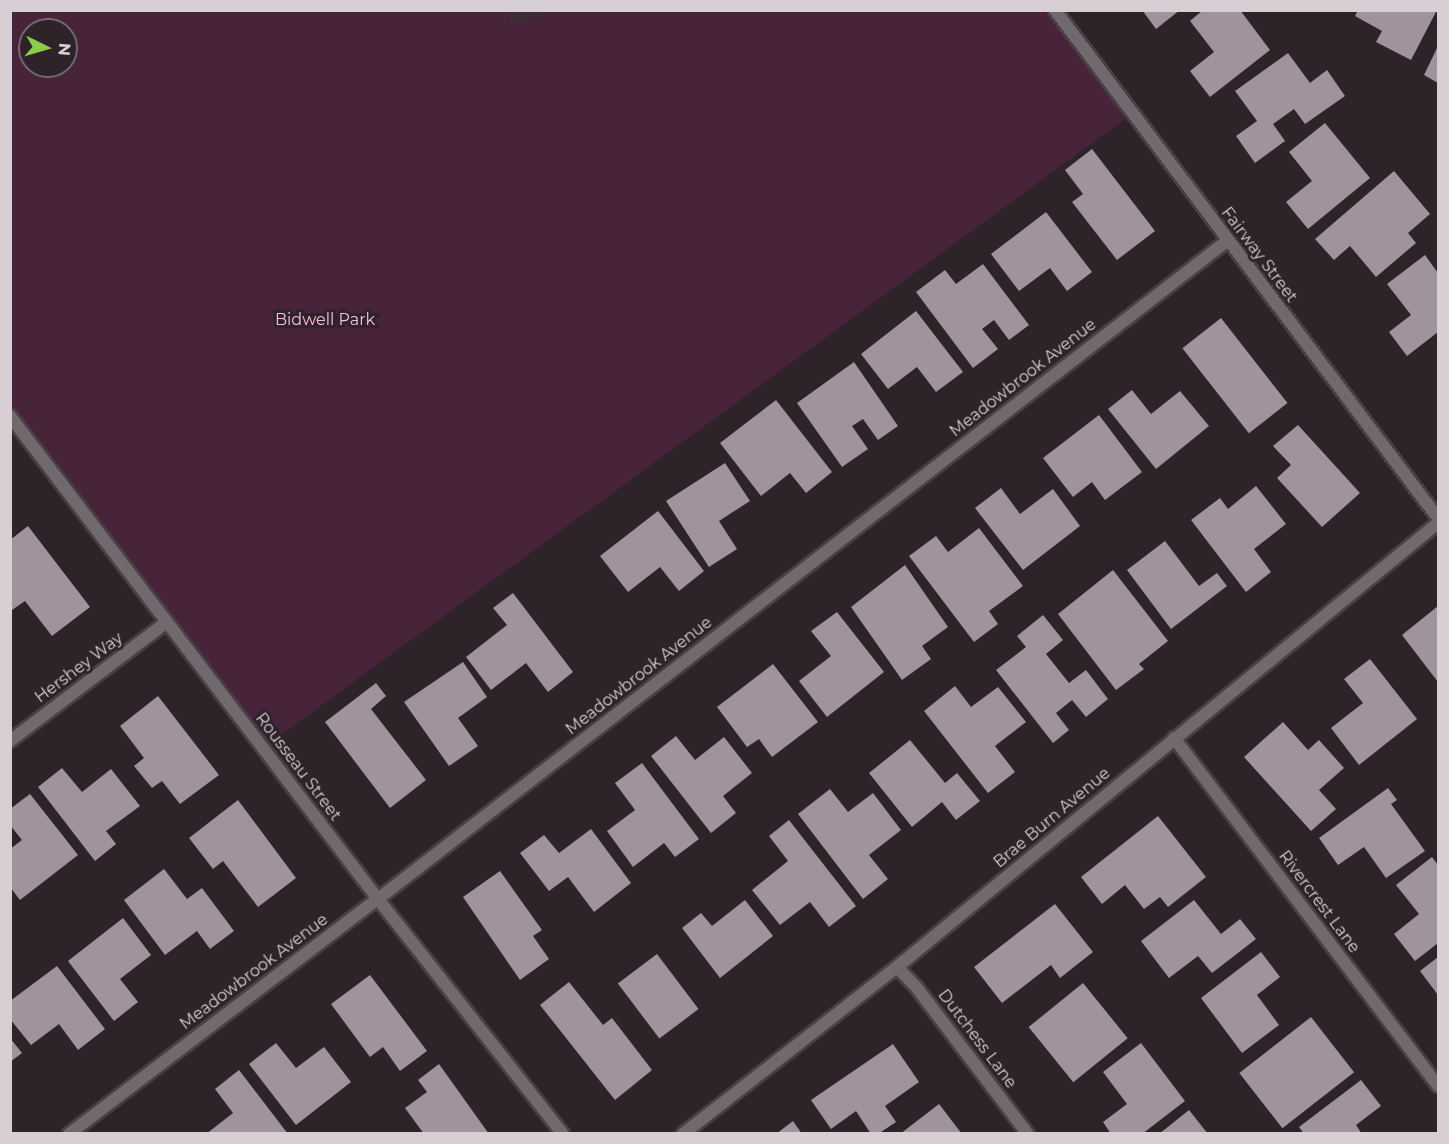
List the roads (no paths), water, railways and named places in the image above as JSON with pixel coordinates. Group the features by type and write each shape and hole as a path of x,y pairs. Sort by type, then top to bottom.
{"street":[{"name":"Fairway Street","path":"1055,10 1438,518"},
{"name":"Meadowbrook Avenue","path":"69,1134 378,899 1227,241"},
{"name":"Rousseau Street","path":"10,416 378,899 563,1134"},
{"name":"Brae Burn Avenue","path":"683,1134 897,967 1438,523"},
{"name":"Hershey Way","path":"10,741 167,622"},
{"name":"Rivercrest Lane","path":"1174,738 1438,1086"},
{"name":"Dutchess Lane","path":"897,967 917,988 1028,1134"}],"park label":[{"name":"Bidwell Park","path":"325,320"}]}
